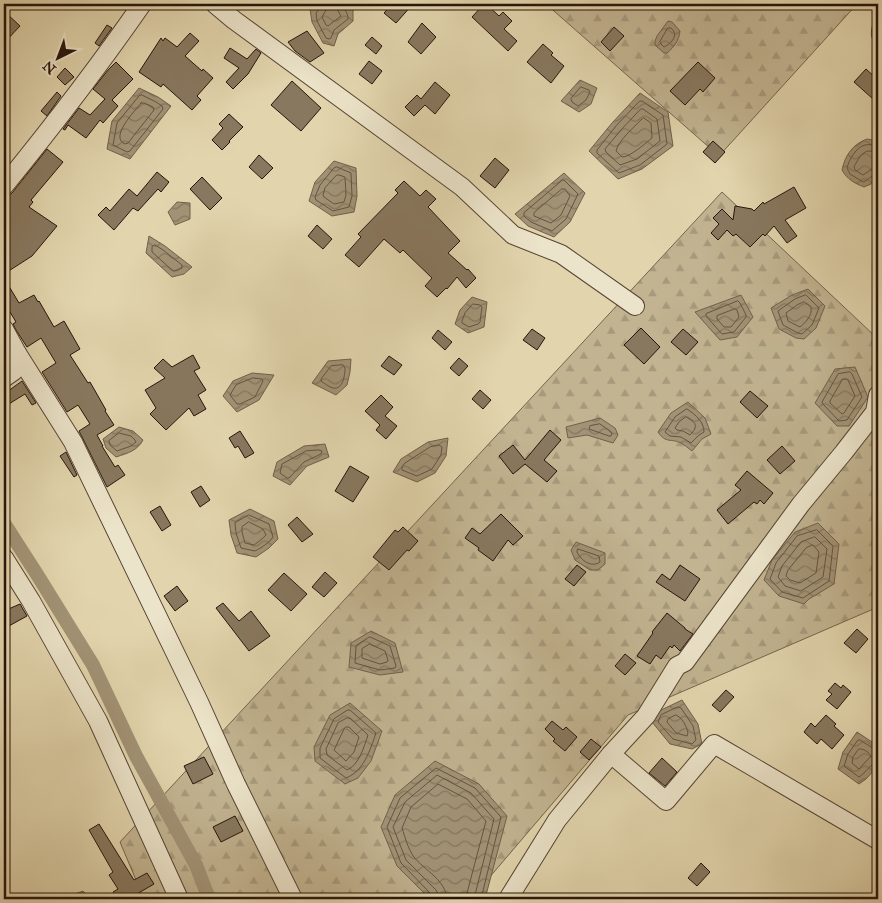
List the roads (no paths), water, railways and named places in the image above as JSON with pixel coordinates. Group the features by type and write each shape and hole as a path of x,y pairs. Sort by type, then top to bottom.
{"street":[{"path":"4,186 123,32 142,4"},
{"path":"215,4 462,188 513,235 561,254 635,306"},
{"path":"4,329 17,353 74,442 199,702 236,784 293,899"},
{"path":"4,378 14,371 17,353"},
{"path":"508,899 557,820 646,716 677,666 685,662 800,504 875,412 878,395"},
{"path":"4,558 31,601 98,721 179,899"},
{"path":"612,754 666,801 714,744 878,840"}],"water":[{"path":"320,4 346,4 353,10 353,21 338,34 334,46 323,43 312,22 310,9"},
{"path":"878,16 878,42 872,38 871,32 873,23"},
{"path":"668,21 672,22 680,31 679,38 674,46 667,53 664,53 655,45 655,41"},
{"path":"580,80 597,88 591,104 579,112 561,101"},
{"path":"139,88 171,106 130,159 107,149 112,121"},
{"path":"640,93 668,112 673,146 642,169 618,179 589,151"},
{"path":"867,139 878,141 878,178 864,187 851,180 842,170 850,151"},
{"path":"334,161 356,168 357,196 354,212 332,216 309,201 315,182"},
{"path":"564,173 585,193 570,222 554,237 528,226 515,214"},
{"path":"177,202 190,203 190,219 175,225 168,212"},
{"path":"149,236 192,267 184,274 172,277 146,253"},
{"path":"808,289 825,306 816,328 804,339 796,338 779,329 771,308 792,295"},
{"path":"741,295 753,317 737,337 720,340 695,312"},
{"path":"472,297 487,302 484,327 468,333 455,324 460,310"},
{"path":"351,359 347,385 336,395 312,383 328,361"},
{"path":"855,367 868,397 849,426 837,426 815,403 835,369"},
{"path":"252,373 274,375 259,400 237,412 223,396 233,381"},
{"path":"688,402 705,418 711,434 702,439 692,451 681,443 664,438 658,432 671,413"},
{"path":"600,418 615,428 618,435 613,443 587,435 568,438 566,427"},
{"path":"119,427 133,431 143,440 135,449 116,457 106,448 103,439"},
{"path":"448,438 446,456 435,473 417,482 393,472 401,459 428,442"},
{"path":"325,444 329,457 307,466 290,485 273,476 277,462 304,446"},
{"path":"250,509 274,521 278,539 256,557 237,553 231,535 229,520"},
{"path":"818,523 839,544 834,584 804,604 779,596 764,580 772,560 795,532"},
{"path":"576,542 605,553 605,564 598,570 590,570 575,560 571,550"},
{"path":"371,631 395,643 403,672 380,675 349,667 351,643"},
{"path":"682,700 698,724 702,744 692,749 670,744 652,722 657,712"},
{"path":"350,703 382,731 371,761 358,778 345,784 315,761 314,747 330,715"},
{"path":"857,732 878,746 878,766 859,784 838,769 843,752"},
{"path":"435,761 479,784 507,816 485,899 430,899 397,866 381,827 395,795"},
{"path":"83,891 90,899 62,899"}],"waterway":[{"path":"4,523 93,665 136,756 196,865 209,899"}]}
